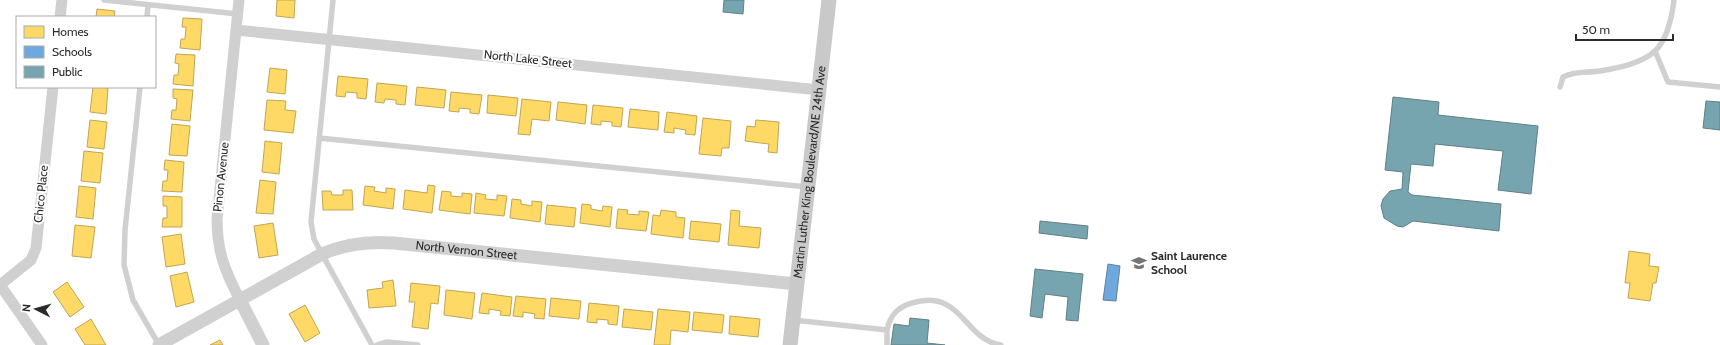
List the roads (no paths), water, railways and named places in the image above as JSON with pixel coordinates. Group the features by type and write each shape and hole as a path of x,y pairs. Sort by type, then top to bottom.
{"main road":[{"name":"Martin Luther King Boulevard/NE 24th Ave","path":"790,345 829,0"}],"street":[{"path":"60,16 62,0"},
{"name":"Pinon Avenue","path":"240,0 217,219 217,236 225,272 263,345"},
{"name":"North Lake Street","path":"236,30 819,90"},
{"name":"Chico Place","path":"0,285 30,260 36,248 53,88"},
{"name":"North Vernon Street","path":"159,345 322,254 336,248 365,243 394,243 797,284"},
{"path":"0,285 42,345"}],"lane":[{"path":"104,0 238,14"},
{"path":"333,0 311,222 314,239 372,345"},
{"path":"1560,86 1563,77 1571,73 1599,71 1633,64 1655,51 1664,37 1673,13 1674,0"},
{"path":"147,16 148,5"},
{"path":"1655,51 1668,82 1720,87"},
{"path":"140,88 125,230 124,265 133,300 159,345"},
{"path":"319,138 808,187"},
{"path":"888,345 887,330 893,313 906,304 919,301 934,301 955,309 984,340 991,344 1001,345"},
{"path":"793,320 887,330"},
{"path":"377,345 387,342 418,345"}],"place":[{"name":"Saint Laurence School","path":"1139,263"}]}
